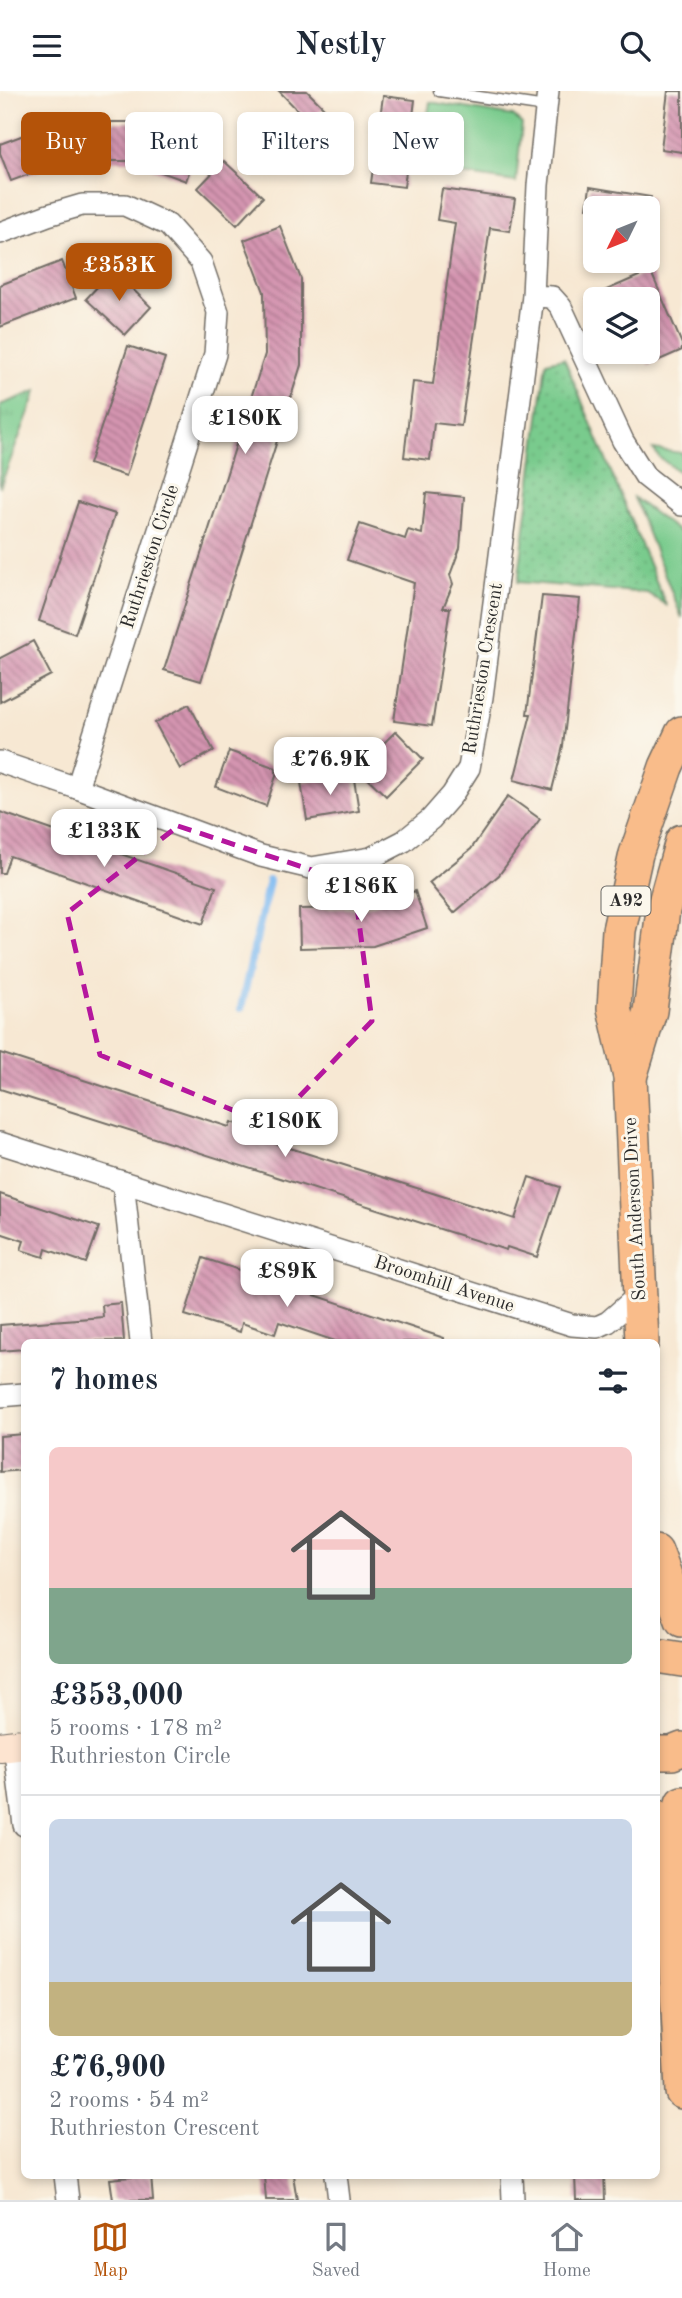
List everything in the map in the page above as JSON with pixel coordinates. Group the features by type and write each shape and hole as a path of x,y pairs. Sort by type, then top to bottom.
{"main road":[{"name":"South Anderson Drive","path":"642,1339 630,1077 614,1008 619,930 636,854 666,767 682,733"},
{"name":"South Anderson Drive","path":"630,1077 649,1011 663,909 682,841"},
{"path":"660,1562 682,1620"},
{"path":"660,1656 682,1660"},
{"path":"660,1753 672,1753 682,1749"},
{"path":"682,1803 671,1866 682,2092"},
{"path":"660,1829 671,1866"}],"street":[{"name":"Ruthrieston Crescent","path":"77,788 261,856 311,868 371,857 404,841 431,819 452,795 468,768 473,745 498,580 533,296 538,184 547,99"},
{"name":"Ruthrieston Circle","path":"0,233 82,205 125,205 168,225 201,262 218,312 215,354 77,788"},
{"path":"533,296 552,297 561,307 623,441 645,476 682,505"},
{"path":"0,762 77,788"},
{"name":"Broomhill Avenue","path":"0,1143 572,1325 597,1327 608,1322 640,1294"},
{"path":"123,1182 141,1339"},
{"path":"0,1396 21,1394"},
{"path":"13,1746 21,1803"},
{"path":"65,2179 68,2200"},
{"path":"336,2179 339,2200"},
{"path":"512,2179 513,2200"}],"lane":[{"path":"439,91 547,99"}],"highlighted area":[{"path":"178,826 354,884 372,1021 271,1126 100,1055 67,913"}],"green space":[{"path":"430,102 513,116 522,124 516,182 464,174 464,112 428,112"},
{"path":"564,358 666,605 647,593 518,582 546,362"},
{"path":"37,391 0,487 0,405"},
{"path":"653,449 682,453 682,474 660,458"},
{"path":"634,498 682,534 682,618"}],"building":[{"path":"279,91 307,91 324,108 320,112 299,112"},
{"path":"668,91 682,91 682,152 661,149"},
{"path":"383,96 415,100 413,112 381,112"},
{"path":"111,122 125,122 125,161 111,161"},
{"path":"21,136 21,175 27,175 11,181 0,153 0,144"},
{"path":"223,162 263,197 237,225 198,188 211,175 223,175"},
{"path":"170,175 188,175 186,181"},
{"path":"372,175 406,175 404,187 371,183"},
{"path":"590,187 645,196 589,196"},
{"path":"442,189 515,199 510,231 490,228 461,426 434,423 430,460 404,457 413,382 433,384 455,223 437,220"},
{"path":"280,226 301,279 301,365 201,681 164,670 265,354 264,292 244,240"},
{"path":"62,261 76,298 0,327 0,285"},
{"path":"113,270 151,307 125,335 86,299"},
{"path":"651,273 657,287 614,287"},
{"path":"660,293 682,344 682,350 660,360"},
{"path":"128,346 165,358 126,476 89,464"},
{"path":"426,493 464,497 460,548 450,575 453,584 443,608 450,608 432,726 394,721 414,583 347,560 360,524 405,539 408,530 422,534"},
{"path":"78,502 115,514 75,634 39,621"},
{"path":"542,596 580,599 563,746 552,790 514,780 531,714 527,714"},
{"path":"33,641 51,675 0,702 0,658"},
{"path":"189,704 214,751 180,769 155,723"},
{"path":"396,731 423,759 386,796 358,769"},
{"path":"229,751 276,768 266,806 216,787"},
{"path":"353,773 359,811 307,820 301,782"},
{"path":"508,796 540,819 499,875 454,913 429,883 471,849"},
{"path":"0,812 216,887 203,924 10,856 4,873 0,873"},
{"path":"415,891 427,928 373,946 300,948 299,909 364,908"},
{"path":"0,1053 229,1127 231,1122 257,1131 255,1137 515,1219 529,1177 560,1187 537,1257 507,1247 506,1250 0,1089"},
{"path":"0,1194 99,1227 86,1263 46,1249 44,1257 21,1250 24,1241 0,1233"},
{"path":"203,1258 444,1339 329,1339 279,1322 275,1334 242,1323 240,1332 185,1315"},
{"path":"121,1303 124,1339 21,1339 21,1349 0,1351 0,1325 103,1317 102,1305"},
{"path":"21,1434 21,1470 0,1472 0,1436"},
{"path":"110,2179 151,2179 153,2200 113,2200"},
{"path":"264,2179 294,2179 297,2200 266,2200"},
{"path":"575,2179 604,2179 605,2200 576,2200"}],"waterway":[{"path":"241,1008 269,881"}]}
